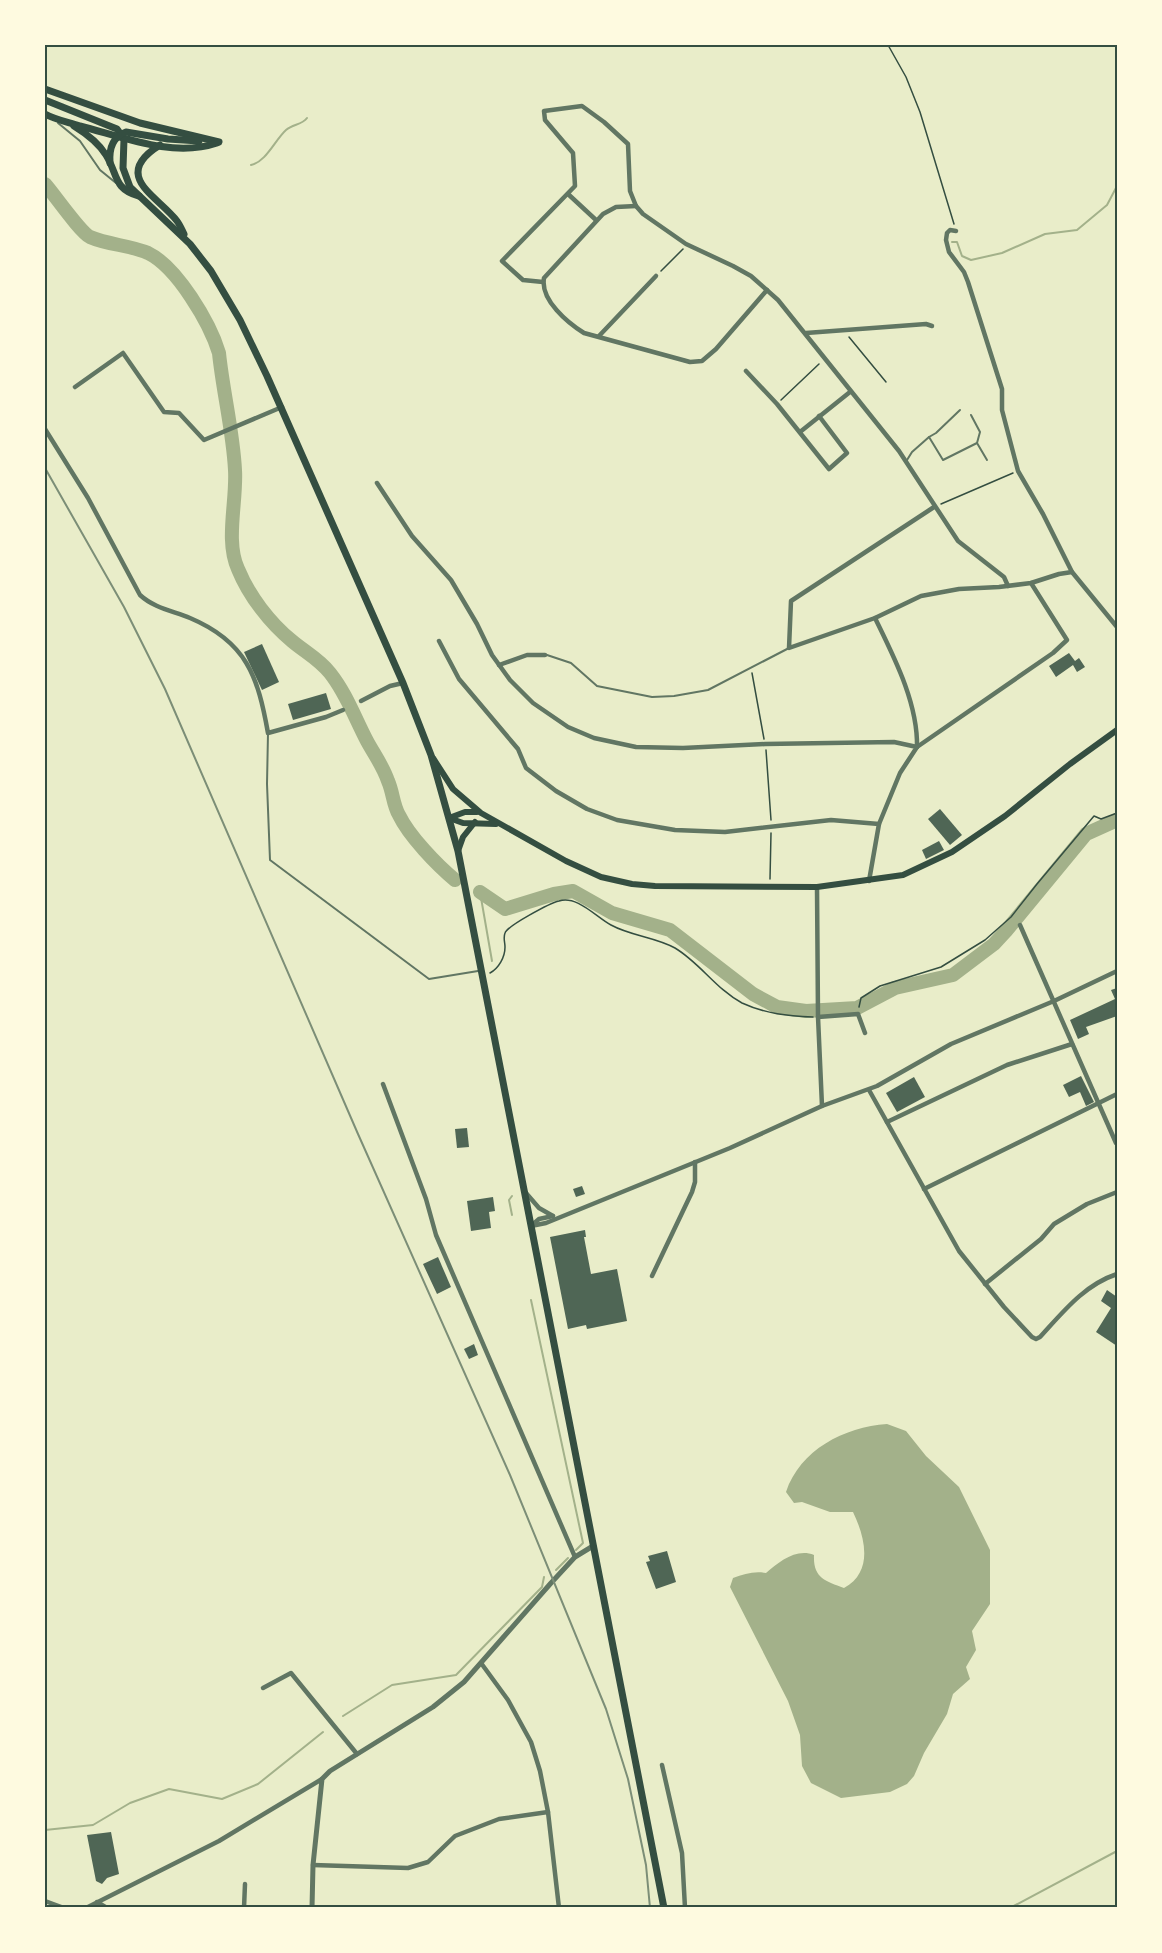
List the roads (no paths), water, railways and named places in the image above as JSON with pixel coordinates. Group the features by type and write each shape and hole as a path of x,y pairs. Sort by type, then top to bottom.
{"main road":[{"path":"45,89 140,123 219,142"},
{"path":"45,100 112,126 121,137 125,175 130,187 190,244 212,271 282,407 403,683 431,755 458,852 663,1908"},
{"path":"48,115 68,123 160,145 195,147 219,142"},
{"path":"68,123 94,141 110,163 120,186 128,193 142,197"},
{"path":"110,163 110,149 126,132 168,139 219,142"},
{"path":"160,145 142,161 139,176 149,195 177,221 190,244"},
{"path":"431,755 453,789 481,813 601,877 655,886 817,887 903,875 952,852 1005,816 1117,730"},
{"path":"450,818 465,812 481,813"},
{"path":"450,818 463,823 500,824"},
{"path":"458,852 463,837 475,822"}],"street":[{"path":"543,282 523,280 502,261 575,186 573,153 545,120 544,111 582,106 628,144 630,191 636,206 654,224 686,244 733,266 768,290 806,333 905,462 958,541 1004,577 1008,586"},
{"path":"568,194 596,220"},
{"path":"636,206 616,207 596,220 546,274 543,282 548,298 584,333 690,362 702,361 716,349 768,290"},
{"path":"956,231 951,230 947,233 948,248 968,282 1002,389 1002,410 1018,471 1072,572 1115,619 1117,627"},
{"path":"599,336 656,276"},
{"path":"806,333 845,332 926,324 932,326"},
{"path":"75,387 123,353 164,412 179,412 204,440 282,407"},
{"path":"746,371 777,404 829,469 847,453 819,416"},
{"path":"800,432 850,392"},
{"path":"45,429 88,498 140,595 152,604 201,623 233,646 246,660 262,697 268,734 343,710"},
{"path":"377,483 412,536 451,580 499,665 510,680 533,703 568,727 594,738 636,747 683,748 894,742 917,747"},
{"path":"934,507 791,601 789,648 875,618 921,596 958,589 1031,583 1072,572"},
{"path":"869,881 879,824 900,773 917,747 1053,653 1067,640 1031,583"},
{"path":"875,618 908,698 917,733 917,747"},
{"path":"439,640 459,679 518,749 526,768 540,780 587,809 616,820 675,830 725,832 831,820 879,824"},
{"path":"499,665 527,655 545,655"},
{"path":"361,701 390,686 403,683"},
{"path":"817,887 818,1017 822,1106"},
{"path":"1020,925 1116,1143"},
{"path":"531,1226 546,1223 695,1162 822,1106 869,1090 951,1044 1054,1001 1117,971"},
{"path":"818,1017 858,1014 865,1033"},
{"path":"887,1122 1007,1065 1072,1044"},
{"path":"383,1084 426,1199 436,1235 575,1557"},
{"path":"869,1090 959,1251 1004,1307 1036,1339 1083,1292 1117,1274"},
{"path":"924,1189 1117,1094"},
{"path":"652,1276 692,1192 695,1182 695,1162"},
{"path":"985,1284 1041,1239 1054,1224 1087,1204 1117,1192"},
{"path":"525,1193 539,1208 553,1216"},
{"path":"531,1226 538,1219 564,1215"},
{"path":"86,1908 219,1841 322,1779 330,1771 433,1707 464,1682 540,1593 575,1557 593,1546"},
{"path":"481,1663 508,1700 531,1742 540,1771 548,1812 559,1908"},
{"path":"263,1688 291,1673 357,1754"},
{"path":"662,1765 682,1853 685,1908"},
{"path":"312,1908 313,1865 322,1779"},
{"path":"313,1865 408,1868 428,1862 455,1836 499,1819 548,1812"},
{"path":"244,1908 245,1884"},
{"path":"45,1901 64,1908"},
{"path":"97,1902 107,1908"}],"lane":[{"path":"48,115 80,141 100,170 120,186"},
{"path":"905,462 912,452 936,434 960,410"},
{"path":"971,415 980,432 977,443 987,460"},
{"path":"929,437 943,460 977,443"},
{"path":"545,655 571,663 597,686 652,697 708,690 789,648"},
{"path":"268,734 270,860 429,979 481,970"}],"waterway":[{"path":"251,165 261,160 286,130 307,118"},
{"path":"45,184 74,221 90,237 141,250 159,260 181,283 200,312 219,353 230,426 235,470 232,546 238,569 254,599 268,617 284,634 321,664 336,681 384,770 395,807 409,832 455,880"},
{"path":"952,242 957,242 962,256 971,260 1002,253 1045,234 1077,230 1107,205 1117,186"},
{"path":"480,892 505,909 554,894 573,891 612,913 670,930 753,994 777,1007 806,1011 857,1008 895,988 953,975 994,944 1086,834 1117,820"},
{"path":"480,892 492,961"},
{"path":"512,1196 509,1200 512,1215"},
{"path":"531,1300 583,1543 576,1550"},
{"path":"556,1570 568,1558"},
{"path":"343,1716 392,1685 456,1675 542,1587 544,1577"},
{"path":"45,1830 93,1825 130,1803 169,1789 222,1799 258,1784 323,1732"},
{"path":"1010,1908 1117,1851"}],"railway":[{"path":"45,468 124,607 165,689 358,1134 510,1475 606,1709 628,1779 646,1865 650,1908"}]}
